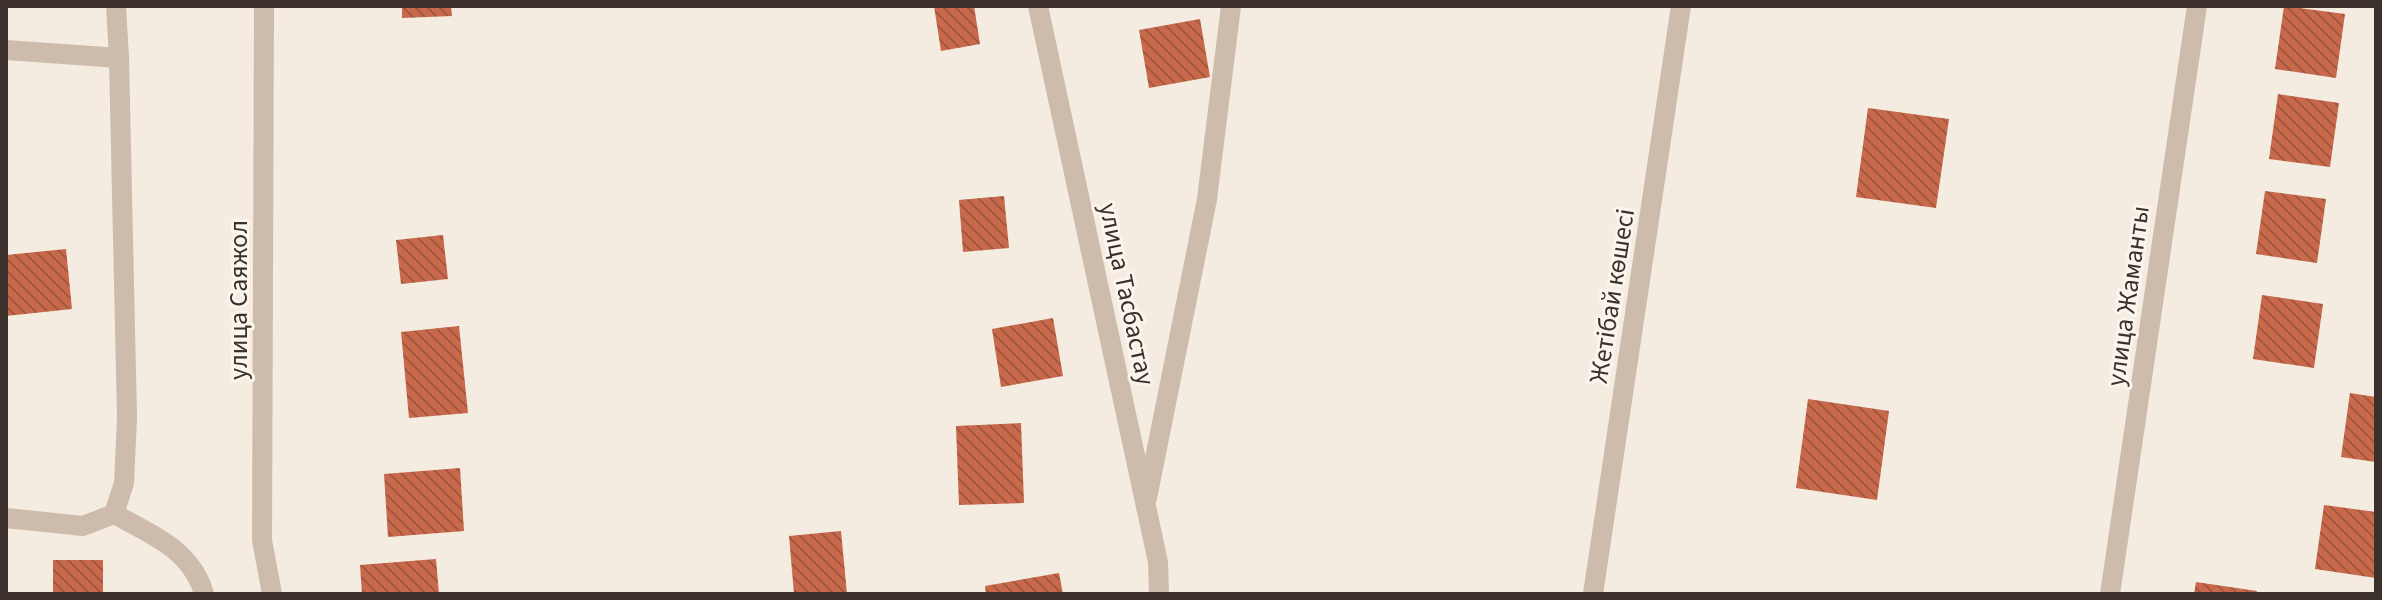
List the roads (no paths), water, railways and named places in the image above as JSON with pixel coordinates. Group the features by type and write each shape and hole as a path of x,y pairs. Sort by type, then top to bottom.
{"street":[{"path":"114,514 124,483 127,417 116,6"},
{"name":"улица Саяжол","path":"264,6 262,540 272,594"},
{"name":"улица Тасбастау","path":"1038,6 1158,562 1159,594"},
{"path":"1146,505 1207,199 1231,6"},
{"name":"Жетібай көшесі","path":"1593,594 1681,6"},
{"name":"улица Жаманты","path":"2110,594 2197,6"},
{"path":"6,50 119,58"},
{"path":"6,518 83,526 114,514 172,545 190,563 204,594"}]}
